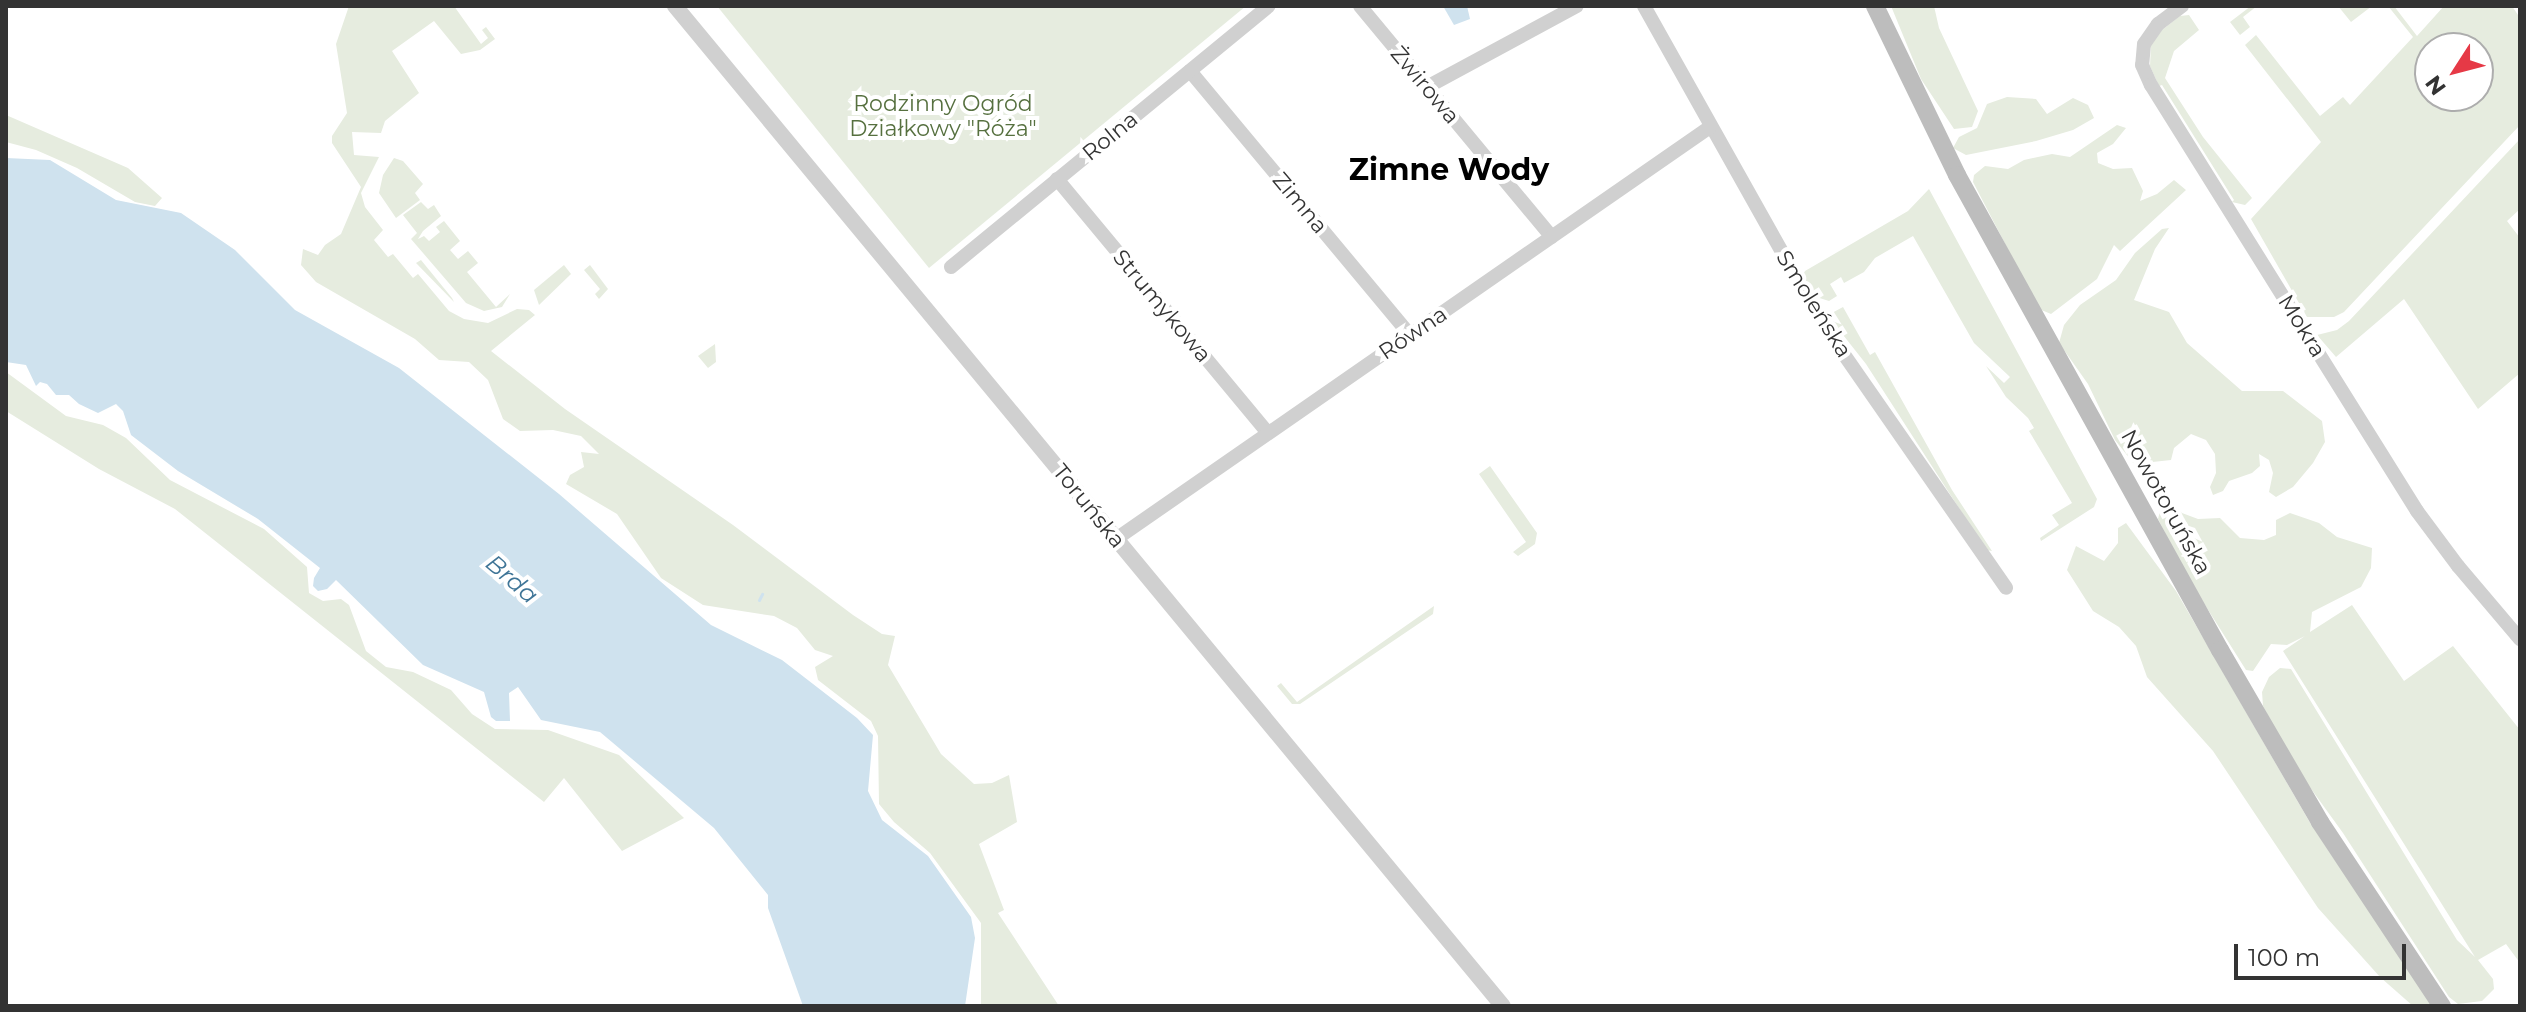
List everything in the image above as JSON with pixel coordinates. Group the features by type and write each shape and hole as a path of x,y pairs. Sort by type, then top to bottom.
{"main road":[{"name":"Nowotoruńska","path":"1875,6 1957,175 2212,637 2320,822 2442,1006"}],"street":[{"name":"Toruńska","path":"675,6 1503,1006"},
{"name":"Rolna","path":"951,267 1269,6"},
{"name":"Żwirowa","path":"1360,6 1552,237"},
{"path":"1427,87 1577,6"},
{"name":"Smoleńska","path":"1644,6 1820,320 2006,588"},
{"name":"Mokra","path":"2182,6 2158,24 2144,44 2142,65 2151,85 2417,511 2520,639"},
{"name":"Zimna","path":"1190,71 1410,335"},
{"name":"Równa","path":"1116,539 1710,127"},
{"name":"Strumykowa","path":"1057,179 1267,432"}],"green space":[{"path":"349,6 454,6 481,44 488,38 482,30 486,27 495,39 480,50 461,54 434,21 392,51 419,93 385,121 381,133 352,132 354,155 379,157 361,193 365,207 383,230 374,240 388,257 393,254 413,278 418,274 449,311 464,319 488,323 517,309 529,310 535,315 491,351 565,409 733,525 853,615 882,634 895,636 888,665 941,754 974,784 992,783 1009,775 1017,822 979,844 1004,910 998,913 1059,1006 981,1006 981,923 930,853 894,822 879,804 878,736 871,721 818,680 815,667 833,656 815,650 797,628 774,616 703,605 661,578 617,514 566,484 570,475 584,467 581,452 599,454 581,436 553,430 520,431 503,419 488,380 469,362 439,360 415,339 316,282 301,265 303,249 318,255 325,245 341,234 361,187 332,143 332,136 347,113 336,44"},
{"name":"Rodzinny Ogród Działkowy \"Róża\"","path":"717,6 1246,6 929,268"},
{"path":"1891,6 1934,6 1939,28 1978,111 1972,127 1954,129 1921,79"},
{"path":"2251,6 2257,6 2243,17 2250,27 2240,35 2230,22"},
{"path":"2338,6 2372,6 2351,22"},
{"path":"2388,6 2394,6 2414,32 2414,112 2494,112 2494,32 2421,32 2444,6 2512,6 2520,18 2520,125 2344,312 2334,317 2307,317 2251,219 2321,142 2245,45 2256,35 2320,116 2343,97 2350,105 2413,37"},
{"path":"2189,15 2199,30 2174,51 2165,78 2203,137 2252,198 2245,205 2232,202 2234,200 2162,85 2159,86 2150,66 2151,44 2162,30 2180,16"},
{"path":"2007,97 2036,99 2047,114 2073,98 2088,105 2094,118 2073,130 2036,141 1966,155 1953,148 1959,137 1977,128 1987,104"},
{"path":"6,115 128,168 162,198 155,206 135,202 77,168 36,150 6,142"},
{"path":"2117,125 2126,128 2113,144 2097,153 2098,163 2113,169 2132,168 2143,191 2140,201 2157,194 2174,180 2186,190 2120,251 2114,245 2097,279 2051,314 2039,309 1973,182 1974,175 1985,166 2008,169 2024,160 2052,154 2070,157"},
{"path":"2520,139 2520,209 2507,221 2520,238 2520,373 2478,409 2404,299 2336,357 2317,335 2337,330 2349,321"},
{"path":"394,158 403,161 423,184 415,193 420,200 396,218 379,193 383,175"},
{"path":"1929,189 2097,499 2094,507 2041,541 2040,538 2059,525 2052,515 2072,503 2029,431 2034,428 2028,418 2006,397 1986,366 2004,383 2010,377 1974,343 1913,236 1875,258 1864,272 1844,283 1841,277 1830,284 1837,296 1829,301 1810,295 1801,279 1805,271 1908,211"},
{"path":"421,202 428,209 434,205 441,216 418,239 424,236 429,241 440,232 436,227 444,221 460,241 450,250 458,259 468,251 478,263 467,272 496,307 510,294 502,307 484,311 466,303 411,239 417,233 403,215"},
{"path":"2169,228 2155,249 2134,300 2169,312 2187,343 2242,391 2283,391 2322,421 2325,442 2313,463 2293,487 2276,497 2269,492 2273,473 2269,460 2259,454 2260,466 2252,473 2229,481 2223,491 2213,495 2210,487 2216,473 2215,454 2206,440 2191,434 2174,448 2171,460 2134,464 2115,440 2088,384 2059,343 2064,325 2080,305 2116,280 2135,253 2162,229"},
{"path":"421,260 452,298 454,302 416,263"},
{"path":"564,265 571,274 539,305 534,290"},
{"path":"590,265 608,289 599,299 595,294 600,289 584,270"},
{"path":"1843,307 1870,355 1875,352 1952,490 1992,551 1986,550 1866,364 1832,321 1830,314"},
{"path":"715,344 716,362 708,368 698,356"},
{"path":"6,372 66,416 103,425 126,438 170,480 264,529 307,567 309,593 323,601 341,599 349,605 366,651 386,667 413,672 451,690 472,714 495,729 548,730 619,755 684,818 622,851 564,778 544,802 175,509 99,469 6,411"},
{"path":"1490,466 1537,533 1535,544 1518,556 1513,552 1526,542 1479,474"},
{"path":"2162,503 2172,503 2182,513 2198,519 2220,518 2240,538 2264,540 2276,535 2276,520 2290,513 2319,523 2337,537 2372,548 2371,568 2361,587 2312,612 2310,632 2352,605 2404,681 2453,646 2520,730 2520,963 2506,944 2478,960 2493,979 2494,989 2482,1001 2458,1004 2449,997 2343,833 2296,768 2263,706 2262,692 2269,677 2280,668 2291,669 2457,940 2475,957 2283,651 2305,636 2287,645 2271,644 2253,671 2246,670 2188,578 2158,519"},
{"path":"2126,523 2176,591 2309,821 2432,1006 2413,1006 2380,977 2318,908 2213,751 2147,677 2136,646 2119,627 2093,611 2067,570 2076,546 2104,561 2118,543 2118,528"},
{"path":"1434,606 1433,614 1300,704 1292,704 1277,686 1281,683 1297,702"}],"water":[{"path":"1443,6 1467,6 1470,19 1454,25"},
{"name":"Brda","path":"6,158 50,160 116,200 181,213 235,250 295,310 399,368 559,494 711,625 782,660 857,718 873,735 868,791 882,820 928,856 971,917 975,938 965,1006 803,1006 768,908 768,895 714,828 600,732 541,720 518,687 509,693 510,721 496,721 491,717 484,692 423,665 336,580 327,589 318,591 313,586 320,568 258,519 178,471 131,435 123,411 116,404 98,413 69,395 56,395 47,384 40,382 36,386 26,365 6,362"}],"waterway":[{"path":"759,600 762,594"}],"district":[{"name":"Zimne Wody","path":"1449,170"}]}
